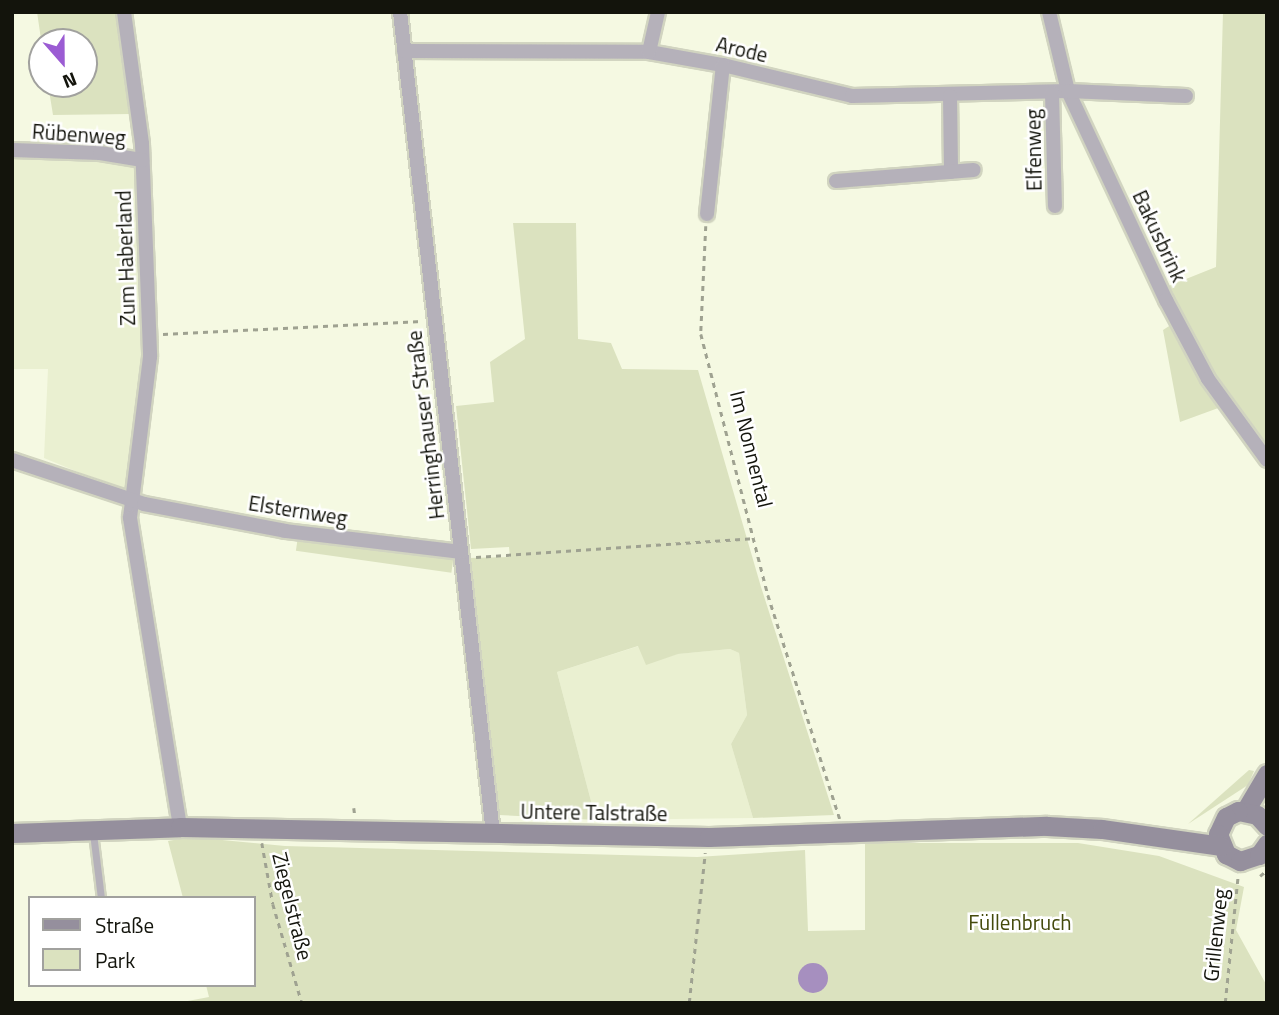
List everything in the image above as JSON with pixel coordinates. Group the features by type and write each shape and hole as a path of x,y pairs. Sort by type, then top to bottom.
{"street":[{"name":"Zum Haberland","path":"124,12 142,160 149,334 149,382 129,501 180,827"},
{"name":"Herringhauser Straße","path":"400,12 433,320 494,833"},
{"path":"649,52 658,12"},
{"name":"Bakusbrink","path":"1049,12 1068,91 1183,334 1208,379 1267,460"},
{"name":"Arode","path":"404,51 649,52 723,65 852,96 950,96 1068,91 1186,96"},
{"path":"707,214 723,65"},
{"name":"Elfenweg","path":"1052,93 1055,206"},
{"path":"950,96 951,172"},
{"name":"Rübenweg","path":"12,150 100,153 142,160"},
{"path":"836,181 974,170"},
{"path":"12,460 129,501"},
{"name":"Elsternweg","path":"129,501 285,531 461,552"},
{"path":"1258,819 1267,774"},
{"path":"1258,819 1267,799"},
{"path":"1220,837 1232,813 1258,819"},
{"name":"Untere Talstraße","path":"12,833 180,827 709,836 1046,826 1173,839 1220,837 1234,859 1261,863"}],"lane":[{"path":"92,829 102,896"}],"path":[{"name":"Im Nonnental","path":"707,214 701,334 752,538 844,832"},
{"path":"149,334 433,320"},
{"path":"461,552 474,558 752,538"},
{"name":"Ziegelstraße","path":"259,828 273,904 302,1003"},
{"path":"689,1003 709,836"},
{"name":"Grillenweg","path":"1225,1003 1261,863"}],"shaded area":[{"path":"12,158 113,160 137,165 145,371 126,492 44,458 48,369 12,369"},
{"path":"639,646 646,664 677,654 730,649 739,653 747,715 731,744 753,818 596,820 557,672"},
{"path":"813,963 824,967 828,978 824,989 813,993 802,989 798,978 802,967"}],"green space":[{"path":"37,12 117,12 131,114 53,115 50,98 98,98 98,28 39,28"},
{"path":"1223,12 1267,12 1267,450 1232,403 1180,422 1163,330 1180,319 1166,287 1216,267"},
{"path":"513,223 576,223 578,339 611,343 622,369 698,370 761,587 834,815 753,818 731,744 747,715 739,653 730,649 678,654 646,665 638,646 557,672 596,820 499,815 468,558 510,557 509,547 471,549 456,406 494,402 490,362 525,339"},
{"path":"298,536 453,558 451,573 296,551"},
{"path":"1249,770 1254,771 1248,785 1188,824"},
{"name":"Füllenbruch","path":"191,837 285,846 697,857 805,850 808,931 865,930 865,843 1078,843 1159,856 1244,887 1236,930 1267,986 1267,1003 177,1003 209,997 206,987 256,987 256,896 182,896 168,841"}]}
